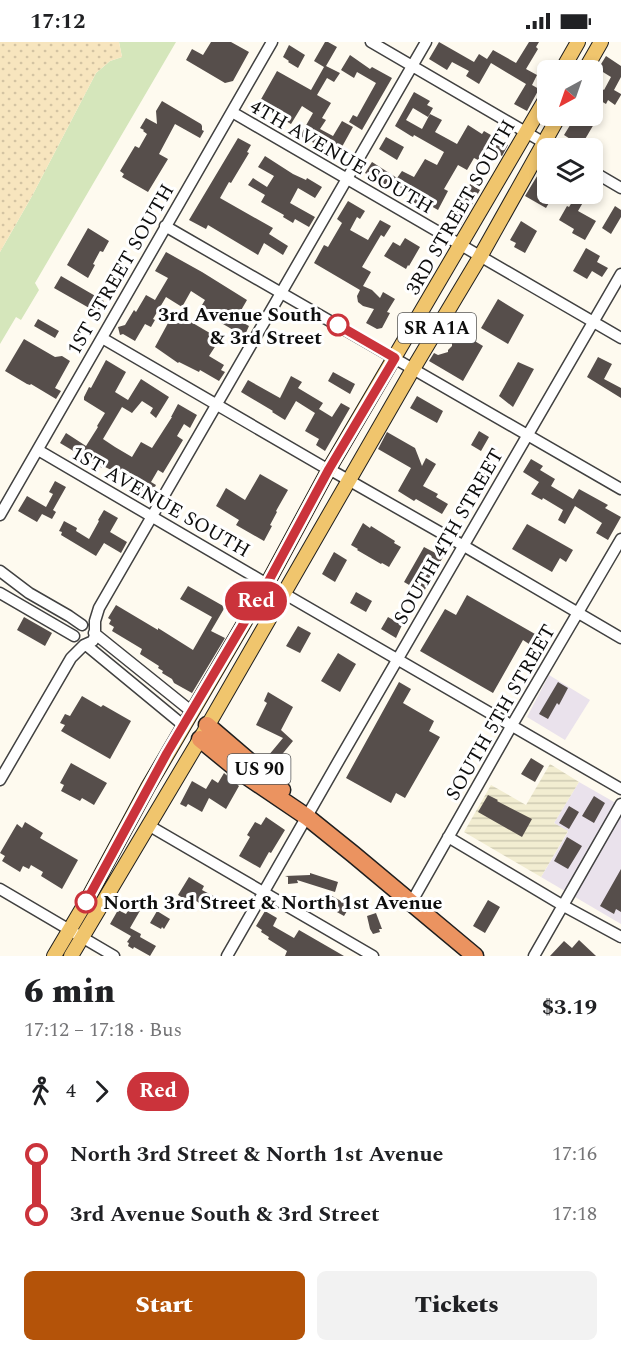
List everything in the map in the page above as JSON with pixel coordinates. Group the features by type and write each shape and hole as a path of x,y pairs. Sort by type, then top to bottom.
{"highway":[{"name":"US 90","path":"204,732 270,779 307,817 475,956"}],"main road":[{"path":"568,60 578,42"},
{"path":"591,60 601,42"},
{"name":"3RD STREET SOUTH","path":"191,711 267,584 329,469 537,114"},
{"name":"3RD STREET SOUTH","path":"204,732 413,369 537,164"},
{"name":"SR A1A","path":"71,956 75,934 86,902 191,711"},
{"name":"US 90","path":"191,711 204,732"},
{"name":"US 90","path":"183,725 204,732"},
{"name":"SR A1A","path":"54,956 75,934 148,825 204,732"}],"street":[{"name":"1ST STREET SOUTH","path":"0,515 272,42"},
{"path":"371,42 537,140"},
{"path":"0,780 71,658 93,641 99,608 426,42"},
{"name":"4TH AVENUE SOUTH","path":"232,112 621,338"},
{"path":"603,177 621,188"},
{"path":"165,226 621,489"},
{"name":"SOUTH 4TH STREET","path":"227,956 621,274"},
{"path":"102,338 621,638"},
{"name":"1ST AVENUE SOUTH","path":"38,450 267,584"},
{"name":"SOUTH 5TH STREET","path":"411,903 621,539"},
{"path":"0,571 29,593 82,625 89,626 191,711"},
{"path":"0,593 74,637 78,643 85,645 183,725"},
{"path":"283,593 621,789"},
{"path":"71,658 76,629 99,608"},
{"path":"534,956 621,804"},
{"path":"148,825 373,956"},
{"path":"448,837 621,938"},
{"path":"0,889 114,956"}],"shaded area":[{"path":"549,675 590,700 565,740 527,717"},
{"path":"550,764 579,782 554,823 568,831 541,877 464,832 491,785 526,805"},
{"path":"579,782 621,806 621,924 541,877 568,832 554,823"}],"green space":[{"path":"119,42 176,42 35,283 39,290 21,320 16,317 0,344 0,252 96,73 110,61 122,57"}],"sand":[{"path":"0,42 119,42 122,57 110,61 96,73 0,252"}],"building":[{"path":"211,42 231,42 249,52 233,81 225,83 186,60 192,49 203,55"},
{"path":"325,42 337,47 326,66 340,73 334,82 327,78 317,95 331,103 322,118 326,120 320,129 333,136 342,121 353,127 338,154 300,136 313,113 302,106 291,124 259,106 277,71 311,90 324,67 314,61"},
{"path":"439,42 474,62 479,54 487,59 493,50 516,63 529,42 539,42 536,47 538,49 526,69 537,75 532,85 537,88 537,93 527,111 514,104 526,84 491,63 479,84 466,76 469,71 452,62 447,70 429,59"},
{"path":"289,45 305,55 298,68 283,57"},
{"path":"350,55 370,69 372,67 392,78 362,130 349,122 353,115 357,117 376,83 357,72 354,78 341,70"},
{"path":"606,56 621,66 621,77 614,90 621,95 615,105 608,100 606,104 603,102 603,89 611,77 603,72 603,61"},
{"path":"414,92 430,101 427,105 433,108 428,117 413,108 406,120 422,129 430,114 442,120 435,132 457,144 468,125 508,145 502,156 486,147 478,160 474,158 467,170 458,165 444,189 448,191 438,210 422,201 420,206 408,199 411,193 388,181 386,185 365,173 372,162 397,178 402,171 414,177 425,159 437,165 444,152 395,126"},
{"path":"162,101 201,124 204,131 200,138 175,124 159,154 168,159 148,192 122,177 124,174 120,171 135,146 139,148 147,134 140,128 146,118 157,124 156,111"},
{"path":"570,126 593,126 586,138 569,138 564,135"},
{"path":"386,137 404,147 397,160 379,149"},
{"path":"238,138 251,145 247,152 249,153 220,198 273,228 269,234 288,246 283,255 264,243 258,255 208,225 206,229 189,220"},
{"path":"265,156 293,174 306,180 307,178 322,187 315,198 298,188 290,203 315,217 309,227 295,219 293,223 261,202 265,195 248,185 253,178 267,187 274,176 258,167"},
{"path":"537,176 537,203 525,196"},
{"path":"470,184 480,190 461,225 453,220"},
{"path":"348,201 365,211 360,219 357,217 350,230 368,240 380,220 391,226 384,237 381,235 362,267 371,272 363,286 372,290 380,298 383,292 395,299 387,312 390,313 382,328 377,329 366,323 374,309 358,302 357,296 360,290 314,263 324,245 328,247 342,223 337,219"},
{"path":"571,204 582,204 578,211 596,221 585,240 572,233 574,229 559,220 567,206 569,207"},
{"path":"615,206 621,210 621,217 611,234 602,228"},
{"path":"521,221 537,231 525,253 514,247 516,243 510,240"},
{"path":"88,228 109,241 103,252 100,251 88,278 67,265"},
{"path":"405,238 420,247 406,269 384,256 393,242 400,246"},
{"path":"586,248 600,256 597,262 608,268 602,277 592,271 587,279 573,271"},
{"path":"166,252 247,300 236,319 249,326 241,341 232,336 235,331 199,310 205,300 191,291 182,307 166,297 151,327 145,324 135,341 123,334 120,335 118,327 125,325 146,295 155,300 168,278 155,271"},
{"path":"61,276 104,301 98,313 54,288"},
{"path":"498,299 524,315 508,344 481,328"},
{"path":"174,312 220,339 209,356 224,365 221,370 225,372 219,381 200,370 199,372 178,363 155,347"},
{"path":"38,319 59,331 55,338 34,326"},
{"path":"463,334 483,346 463,381 429,361 434,353 438,355 448,352 452,342 457,339 456,337"},
{"path":"24,339 55,357 62,356 70,361 55,388 61,391 56,399 5,371"},
{"path":"598,357 612,364 604,379 621,388 621,398 587,377"},
{"path":"106,360 126,372 115,392 128,400 141,379 169,397 156,418 150,413 153,408 142,401 132,413 122,407 103,439 115,447 132,457 141,442 152,448 178,404 197,415 190,428 184,424 177,436 183,440 163,473 158,470 151,482 156,485 149,497 131,486 134,481 103,466 102,468 60,443 66,433 86,446 98,427 105,413 84,400 84,397"},
{"path":"518,362 534,369 513,407 499,396"},
{"path":"333,372 355,384 350,394 328,381"},
{"path":"291,376 302,382 298,388 323,403 319,409 332,417 341,403 350,408 325,451 316,445 319,439 305,431 315,413 296,401 285,420 241,392 248,380 280,398"},
{"path":"417,396 443,411 437,423 410,408"},
{"path":"479,431 489,437 481,451 471,445"},
{"path":"387,432 415,448 422,466 426,458 436,464 423,486 438,494 436,497 448,504 442,514 398,491 411,468 378,449"},
{"path":"483,458 497,466 487,482 474,474"},
{"path":"531,459 543,466 540,470 555,479 551,486 573,499 579,489 608,505 605,508 621,517 608,540 596,533 602,523 575,506 565,524 558,520 563,510 531,494 539,482 523,472"},
{"path":"260,474 288,490 276,511 270,525 272,526 264,541 236,525 239,520 216,506 226,488 245,500"},
{"path":"55,481 66,487 53,510 56,512 52,519 42,514 37,522 18,511 27,496 46,507 53,494 49,492"},
{"path":"104,510 118,518 110,532 127,542 121,553 104,543 96,556 61,535 62,532 59,531 64,521 77,528 76,531 89,539"},
{"path":"363,523 395,541 394,543 401,547 389,567 351,545"},
{"path":"527,524 573,550 566,562 560,558 552,572 512,549"},
{"path":"424,547 443,557 423,593 404,582"},
{"path":"334,552 347,560 335,582 322,574"},
{"path":"188,586 225,607 211,631 225,638 192,693 174,683 162,673 159,666 140,654 142,649 112,631 114,627 109,624 111,620 108,618 116,605 193,650 212,617 180,599"},
{"path":"356,592 372,601 366,612 350,603"},
{"path":"467,595 535,634 529,644 523,640 493,693 420,651 445,609 456,615"},
{"path":"24,617 52,633 45,646 17,630"},
{"path":"388,617 402,625 396,638 381,629"},
{"path":"298,626 311,633 300,653 286,646"},
{"path":"338,653 356,664 340,692 321,681"},
{"path":"399,682 411,689 403,703 434,721 429,731 440,737 405,798 396,793 391,803 346,778"},
{"path":"558,682 568,688 548,719 539,714"},
{"path":"268,692 293,707 281,730 293,741 275,763 268,756 283,738 256,725 267,703 264,701"},
{"path":"82,696 131,721 110,759 61,731 65,725 60,723 65,714 70,716"},
{"path":"531,758 544,766 535,782 521,774"},
{"path":"71,763 107,783 94,805 61,791 64,785 60,783"},
{"path":"224,773 239,786 226,809 209,798 202,812 188,804 186,807 180,804 192,781 206,789 212,779 218,783"},
{"path":"488,795 532,819 522,837 478,812"},
{"path":"594,796 605,803 594,823 582,816"},
{"path":"569,806 579,812 569,829 559,823"},
{"path":"266,817 285,830 260,868 239,856 250,837 247,835 255,822 261,825"},
{"path":"25,822 43,833 40,838 78,860 62,889 41,876 43,872 31,865 29,869 23,866 20,872 2,861 5,856 0,853 17,824 22,828"},
{"path":"567,837 582,846 568,869 554,861"},
{"path":"621,869 621,912 616,909 614,914 600,906"},
{"path":"310,873 338,882 335,892 297,880 298,883 288,884 288,877 285,876 310,875"},
{"path":"189,877 204,886 202,890 223,901 216,912 196,901 194,905 178,895"},
{"path":"332,896 350,906 344,916 326,906"},
{"path":"136,897 145,902 130,928 156,946 150,956 128,946 127,942 131,936 110,924 118,910 126,914"},
{"path":"488,900 500,907 485,933 473,926"},
{"path":"157,911 170,919 164,929 150,923"},
{"path":"265,911 277,918 273,926 294,938 299,930 344,956 285,956 287,951 268,939 269,937 256,926"},
{"path":"376,913 382,929 373,934 367,916"},
{"path":"579,940 596,956 550,956 564,941 572,948"}],"bus line":[{"name":"Red","path":"86,902 167,753 267,584 329,469 395,358 338,325"}],"place":[{"name":"3rd Avenue South & 3rd Street","path":"338,325"},
{"name":"North 3rd Street & North 1st Avenue","path":"86,902"}]}
